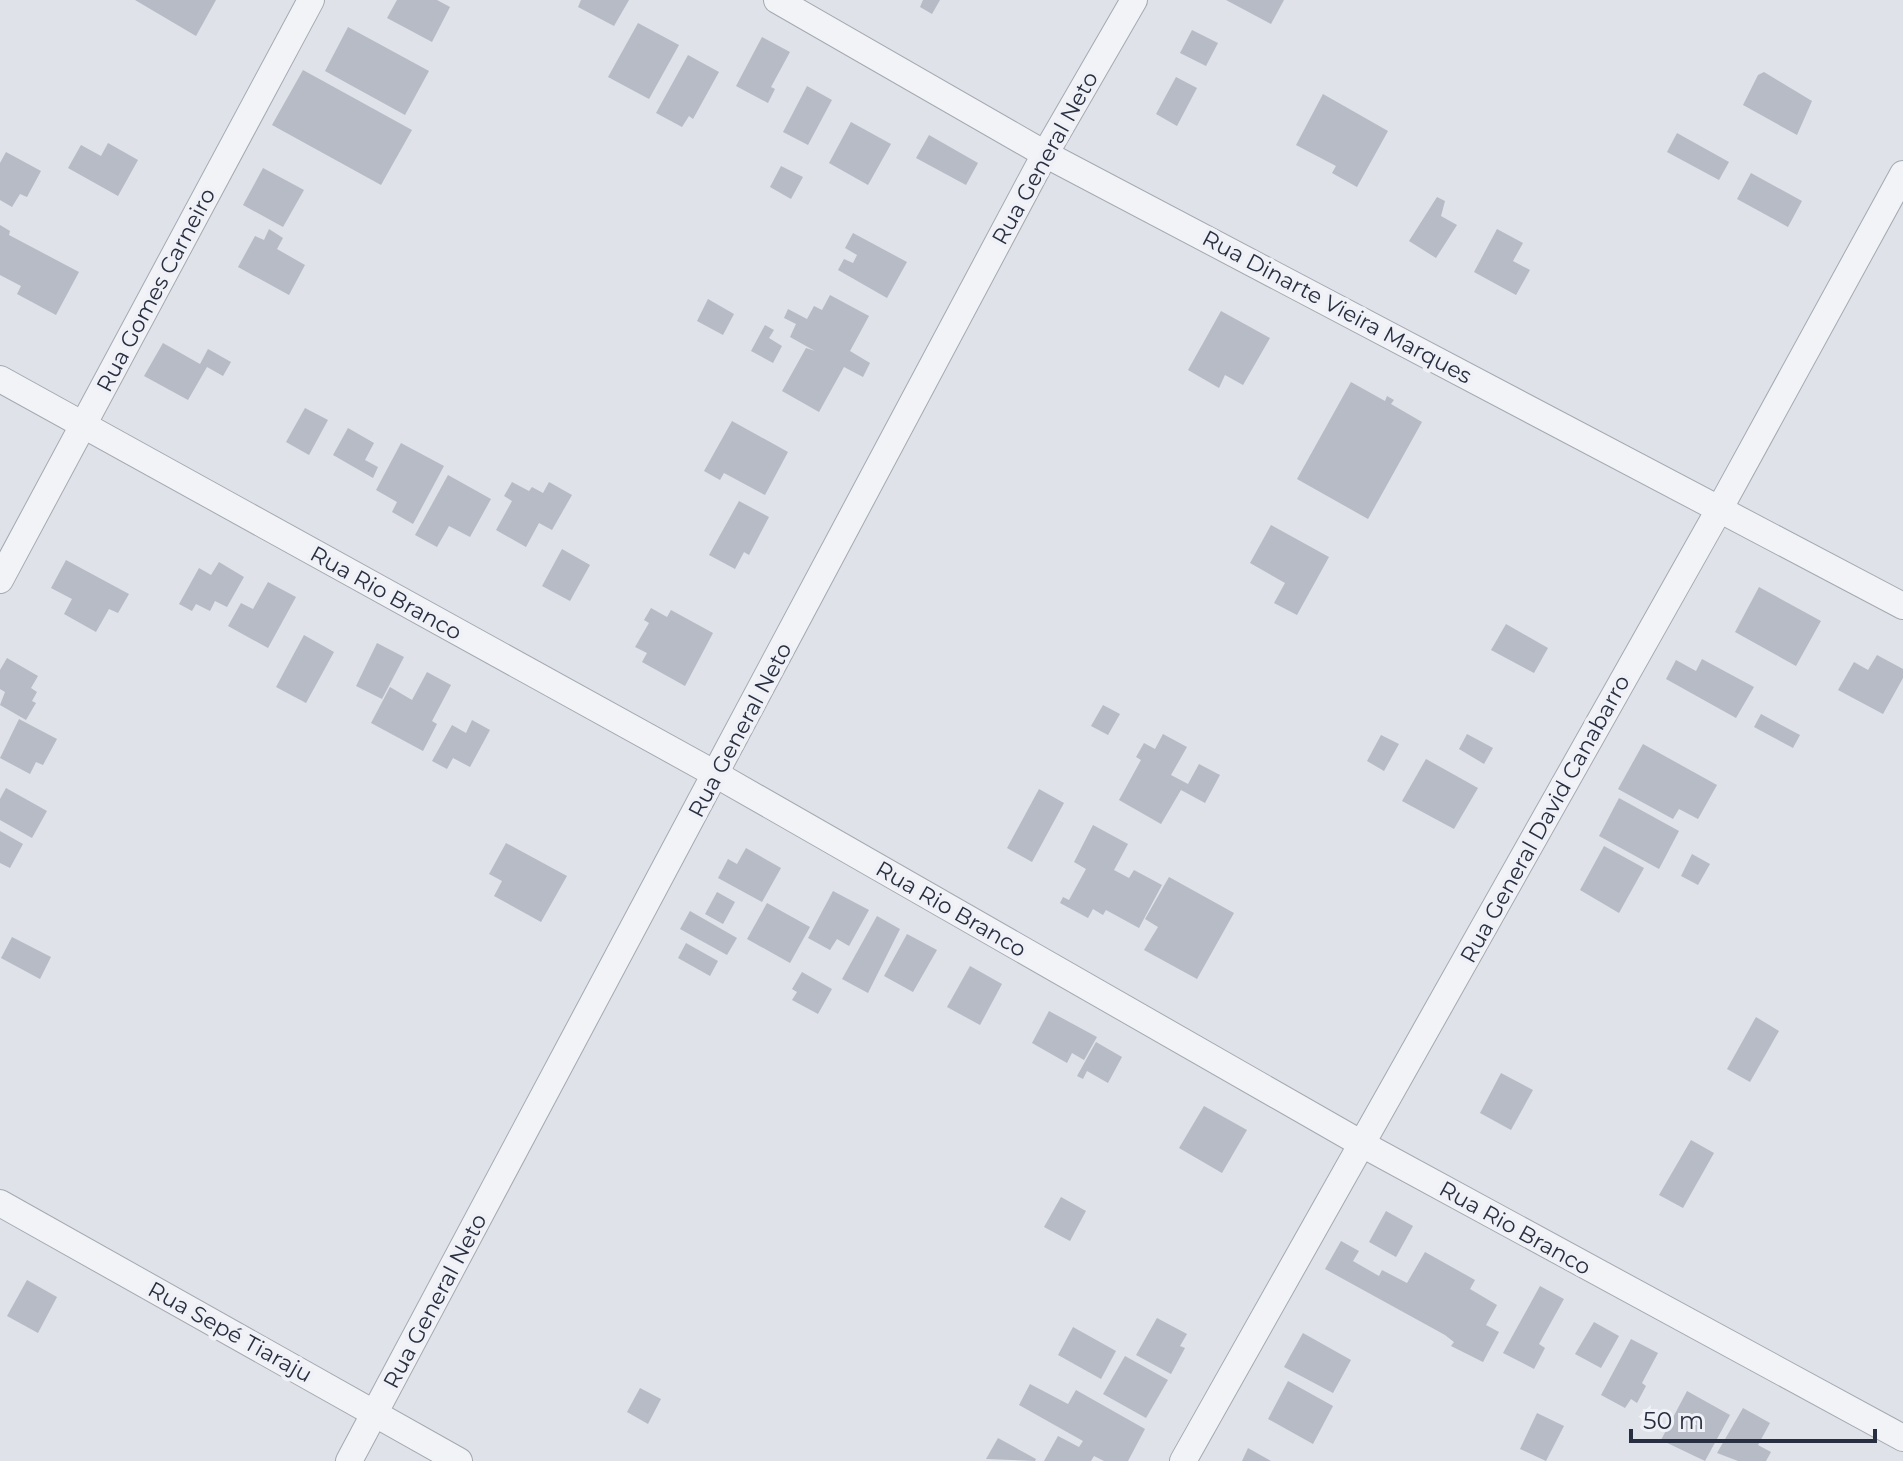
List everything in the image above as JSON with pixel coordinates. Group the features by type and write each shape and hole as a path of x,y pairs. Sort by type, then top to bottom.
{"street":[{"name":"Rua Gomes Carneiro","path":"0,580 311,0"},
{"name":"Rua Dinarte Vieira Marques","path":"777,0 1045,154 1903,606"},
{"name":"Rua General Neto","path":"349,1461 1045,154 1134,0"},
{"name":"Rua General David Canabarro","path":"1183,1461 1720,508 1903,174"},
{"name":"Rua Rio Branco","path":"0,379 717,775 1362,1144 1903,1438"},
{"name":"Rua Sepé Tiaraju","path":"0,1203 459,1461"}],"building":[{"path":"135,0 216,0 196,36"},
{"path":"397,0 437,0 450,7 432,42 387,18"},
{"path":"581,0 629,0 614,26 578,7"},
{"path":"923,0 940,0 932,14 920,7"},
{"path":"1226,0 1284,0 1271,24"},
{"path":"638,23 679,45 649,99 608,77"},
{"path":"348,27 429,71 405,115 325,71"},
{"path":"1192,30 1218,43 1206,66 1180,53"},
{"path":"762,37 790,52 771,87 775,89 768,103 736,86"},
{"path":"688,55 719,72 693,119 689,116 682,127 656,113"},
{"path":"303,70 412,130 381,185 272,125"},
{"path":"1764,72 1812,101 1797,135 1743,105 1758,75"},
{"path":"1176,77 1197,88 1177,126 1156,114"},
{"path":"807,86 832,100 808,145 783,132"},
{"path":"1323,94 1388,131 1357,187 1332,173 1336,166 1296,145"},
{"path":"851,122 891,144 868,185 829,163"},
{"path":"1677,133 1729,162 1719,180 1667,152"},
{"path":"929,135 978,163 966,185 916,158"},
{"path":"108,143 138,160 118,196 68,168 81,145 101,156"},
{"path":"6,152 41,171 27,197 20,194 12,207 0,200 0,163"},
{"path":"781,166 803,177 791,199 770,187"},
{"path":"263,168 304,190 283,227 243,205"},
{"path":"1751,173 1802,201 1788,227 1737,199"},
{"path":"1437,197 1445,201 1441,216 1457,225 1436,258 1409,241"},
{"path":"0,225 10,231 9,235 79,272 56,315 17,294 21,286 0,275"},
{"path":"269,229 283,238 277,249 305,265 289,295 238,267 255,236 264,240"},
{"path":"1497,229 1523,243 1513,261 1530,270 1516,295 1474,272"},
{"path":"853,233 907,262 887,298 838,270 844,259 853,263 857,255 845,248"},
{"path":"830,295 869,316 850,351 870,363 863,377 844,367 819,412 782,391 806,348 815,351 790,337 796,324 784,318 788,309 807,319 814,306 822,310"},
{"path":"708,299 734,314 723,335 697,321"},
{"path":"1221,311 1270,338 1243,385 1225,375 1219,388 1188,370"},
{"path":"765,325 774,330 769,338 782,346 773,363 751,351"},
{"path":"163,343 200,364 208,349 231,362 223,376 207,367 188,400 144,376"},
{"path":"1351,382 1385,401 1387,396 1394,400 1391,404 1422,422 1368,519 1297,479"},
{"path":"305,408 328,420 309,455 286,442"},
{"path":"732,421 788,452 765,495 724,473 720,480 704,471"},
{"path":"348,428 374,443 365,460 378,467 373,478 333,455"},
{"path":"401,443 444,466 413,524 392,512 397,502 376,490"},
{"path":"448,475 491,499 470,537 449,526 437,547 415,535"},
{"path":"512,482 529,491 532,487 543,493 549,482 572,495 552,530 539,523 526,547 496,530 512,501 504,496"},
{"path":"739,501 769,517 749,555 744,552 735,569 709,555"},
{"path":"1271,525 1329,557 1297,615 1274,603 1285,583 1250,563"},
{"path":"562,549 590,565 570,601 542,586"},
{"path":"66,560 129,594 118,613 109,609 96,632 64,614 72,599 51,588"},
{"path":"219,562 244,577 227,607 215,601 210,611 196,604 192,611 179,604 199,568 211,575"},
{"path":"268,582 296,597 268,648 228,626 241,603 253,609"},
{"path":"1759,587 1821,621 1796,666 1735,632"},
{"path":"651,608 667,617 671,610 713,633 685,686 642,662 647,653 635,647 649,623 644,620"},
{"path":"1506,624 1548,648 1534,673 1491,650"},
{"path":"304,635 334,652 306,703 276,687"},
{"path":"377,643 404,657 382,699 356,686"},
{"path":"1877,655 1903,669 1903,678 1883,714 1838,690 1854,662 1868,670"},
{"path":"7,658 38,676 31,688 37,692 32,701 36,703 26,720 0,705 5,692 0,689 0,670"},
{"path":"1702,659 1754,687 1736,718 1666,679 1676,660 1696,671"},
{"path":"427,672 451,685 432,721 437,724 423,751 371,723 390,687 412,700"},
{"path":"1103,705 1120,714 1108,735 1091,726"},
{"path":"1761,714 1800,735 1793,748 1754,727"},
{"path":"19,719 57,739 43,765 36,762 30,774 0,758"},
{"path":"472,720 490,730 470,767 453,758 447,769 432,761 452,725 466,733"},
{"path":"1163,734 1187,747 1171,775 1188,784 1199,764 1220,775 1205,803 1181,790 1161,824 1119,800 1141,760 1136,757 1144,743 1155,749"},
{"path":"1467,734 1493,748 1484,764 1459,749"},
{"path":"1381,735 1399,744 1384,771 1367,761"},
{"path":"1643,744 1717,785 1698,819 1679,809 1673,819 1618,789"},
{"path":"1426,759 1478,788 1454,829 1402,801"},
{"path":"6,788 47,811 32,838 0,820 0,799"},
{"path":"1039,789 1064,803 1032,862 1007,848"},
{"path":"1619,798 1679,831 1659,869 1599,836"},
{"path":"1093,825 1128,844 1114,870 1129,878 1134,870 1162,885 1139,928 1106,910 1103,915 1093,909 1088,918 1060,903 1063,897 1069,900 1086,869 1074,862"},
{"path":"0,831 23,844 10,868 0,863"},
{"path":"506,843 567,876 541,922 494,896 502,881 489,874"},
{"path":"1604,846 1644,868 1619,913 1580,890"},
{"path":"746,848 781,868 762,902 718,878 728,859 737,864"},
{"path":"1692,854 1710,864 1698,885 1681,876"},
{"path":"1169,877 1234,913 1197,979 1144,950 1158,927 1145,919"},
{"path":"833,891 869,910 849,946 837,939 830,950 808,938"},
{"path":"717,892 735,902 723,924 705,914"},
{"path":"767,903 810,927 790,963 747,939"},
{"path":"690,911 737,938 727,955 680,929"},
{"path":"877,916 900,929 868,993 842,979"},
{"path":"907,934 937,950 913,992 884,976"},
{"path":"12,937 51,957 40,979 1,958"},
{"path":"686,943 718,961 710,976 678,958"},
{"path":"970,966 1002,984 980,1025 947,1007"},
{"path":"802,972 832,989 818,1014 792,1000 797,992 792,989"},
{"path":"1049,1011 1097,1037 1084,1060 1072,1053 1067,1063 1032,1043"},
{"path":"1756,1017 1779,1031 1750,1082 1727,1069"},
{"path":"1096,1042 1122,1057 1108,1083 1087,1071 1083,1079 1077,1076"},
{"path":"1501,1073 1533,1090 1511,1130 1480,1113"},
{"path":"1204,1106 1247,1130 1222,1173 1179,1148"},
{"path":"1691,1140 1714,1153 1683,1208 1659,1195"},
{"path":"1061,1197 1086,1211 1070,1241 1044,1227"},
{"path":"1386,1211 1413,1226 1396,1257 1369,1242"},
{"path":"1341,1241 1359,1251 1353,1261 1379,1276 1382,1270 1407,1283 1425,1252 1475,1280 1470,1289 1497,1305 1486,1325 1499,1332 1483,1362 1451,1346 1454,1342 1445,1335 1325,1269"},
{"path":"27,1280 57,1297 38,1333 7,1316"},
{"path":"1540,1286 1564,1299 1539,1344 1545,1348 1534,1369 1503,1353"},
{"path":"1157,1318 1187,1334 1180,1346 1185,1348 1171,1374 1136,1355"},
{"path":"1594,1322 1619,1336 1601,1368 1575,1354"},
{"path":"1073,1327 1116,1351 1101,1379 1058,1355"},
{"path":"1303,1333 1351,1360 1333,1393 1284,1367"},
{"path":"1631,1339 1658,1353 1642,1383 1646,1386 1637,1403 1631,1399 1625,1408 1601,1395"},
{"path":"1125,1356 1168,1380 1146,1418 1103,1394"},
{"path":"1288,1381 1333,1406 1313,1444 1268,1419"},
{"path":"1030,1384 1068,1404 1076,1390 1145,1429 1128,1461 1104,1461 1094,1456 1091,1461 1044,1461 1058,1436 1079,1447 1083,1441 1019,1405"},
{"path":"640,1388 661,1399 648,1424 627,1412"},
{"path":"1687,1391 1730,1415 1705,1461 1661,1440"},
{"path":"1743,1408 1770,1423 1758,1445 1771,1452 1766,1461 1738,1461 1717,1453"},
{"path":"1537,1413 1564,1426 1546,1461 1520,1449"},
{"path":"998,1438 1036,1459 1035,1461 986,1459"},
{"path":"1248,1448 1271,1461 1242,1461"}]}
